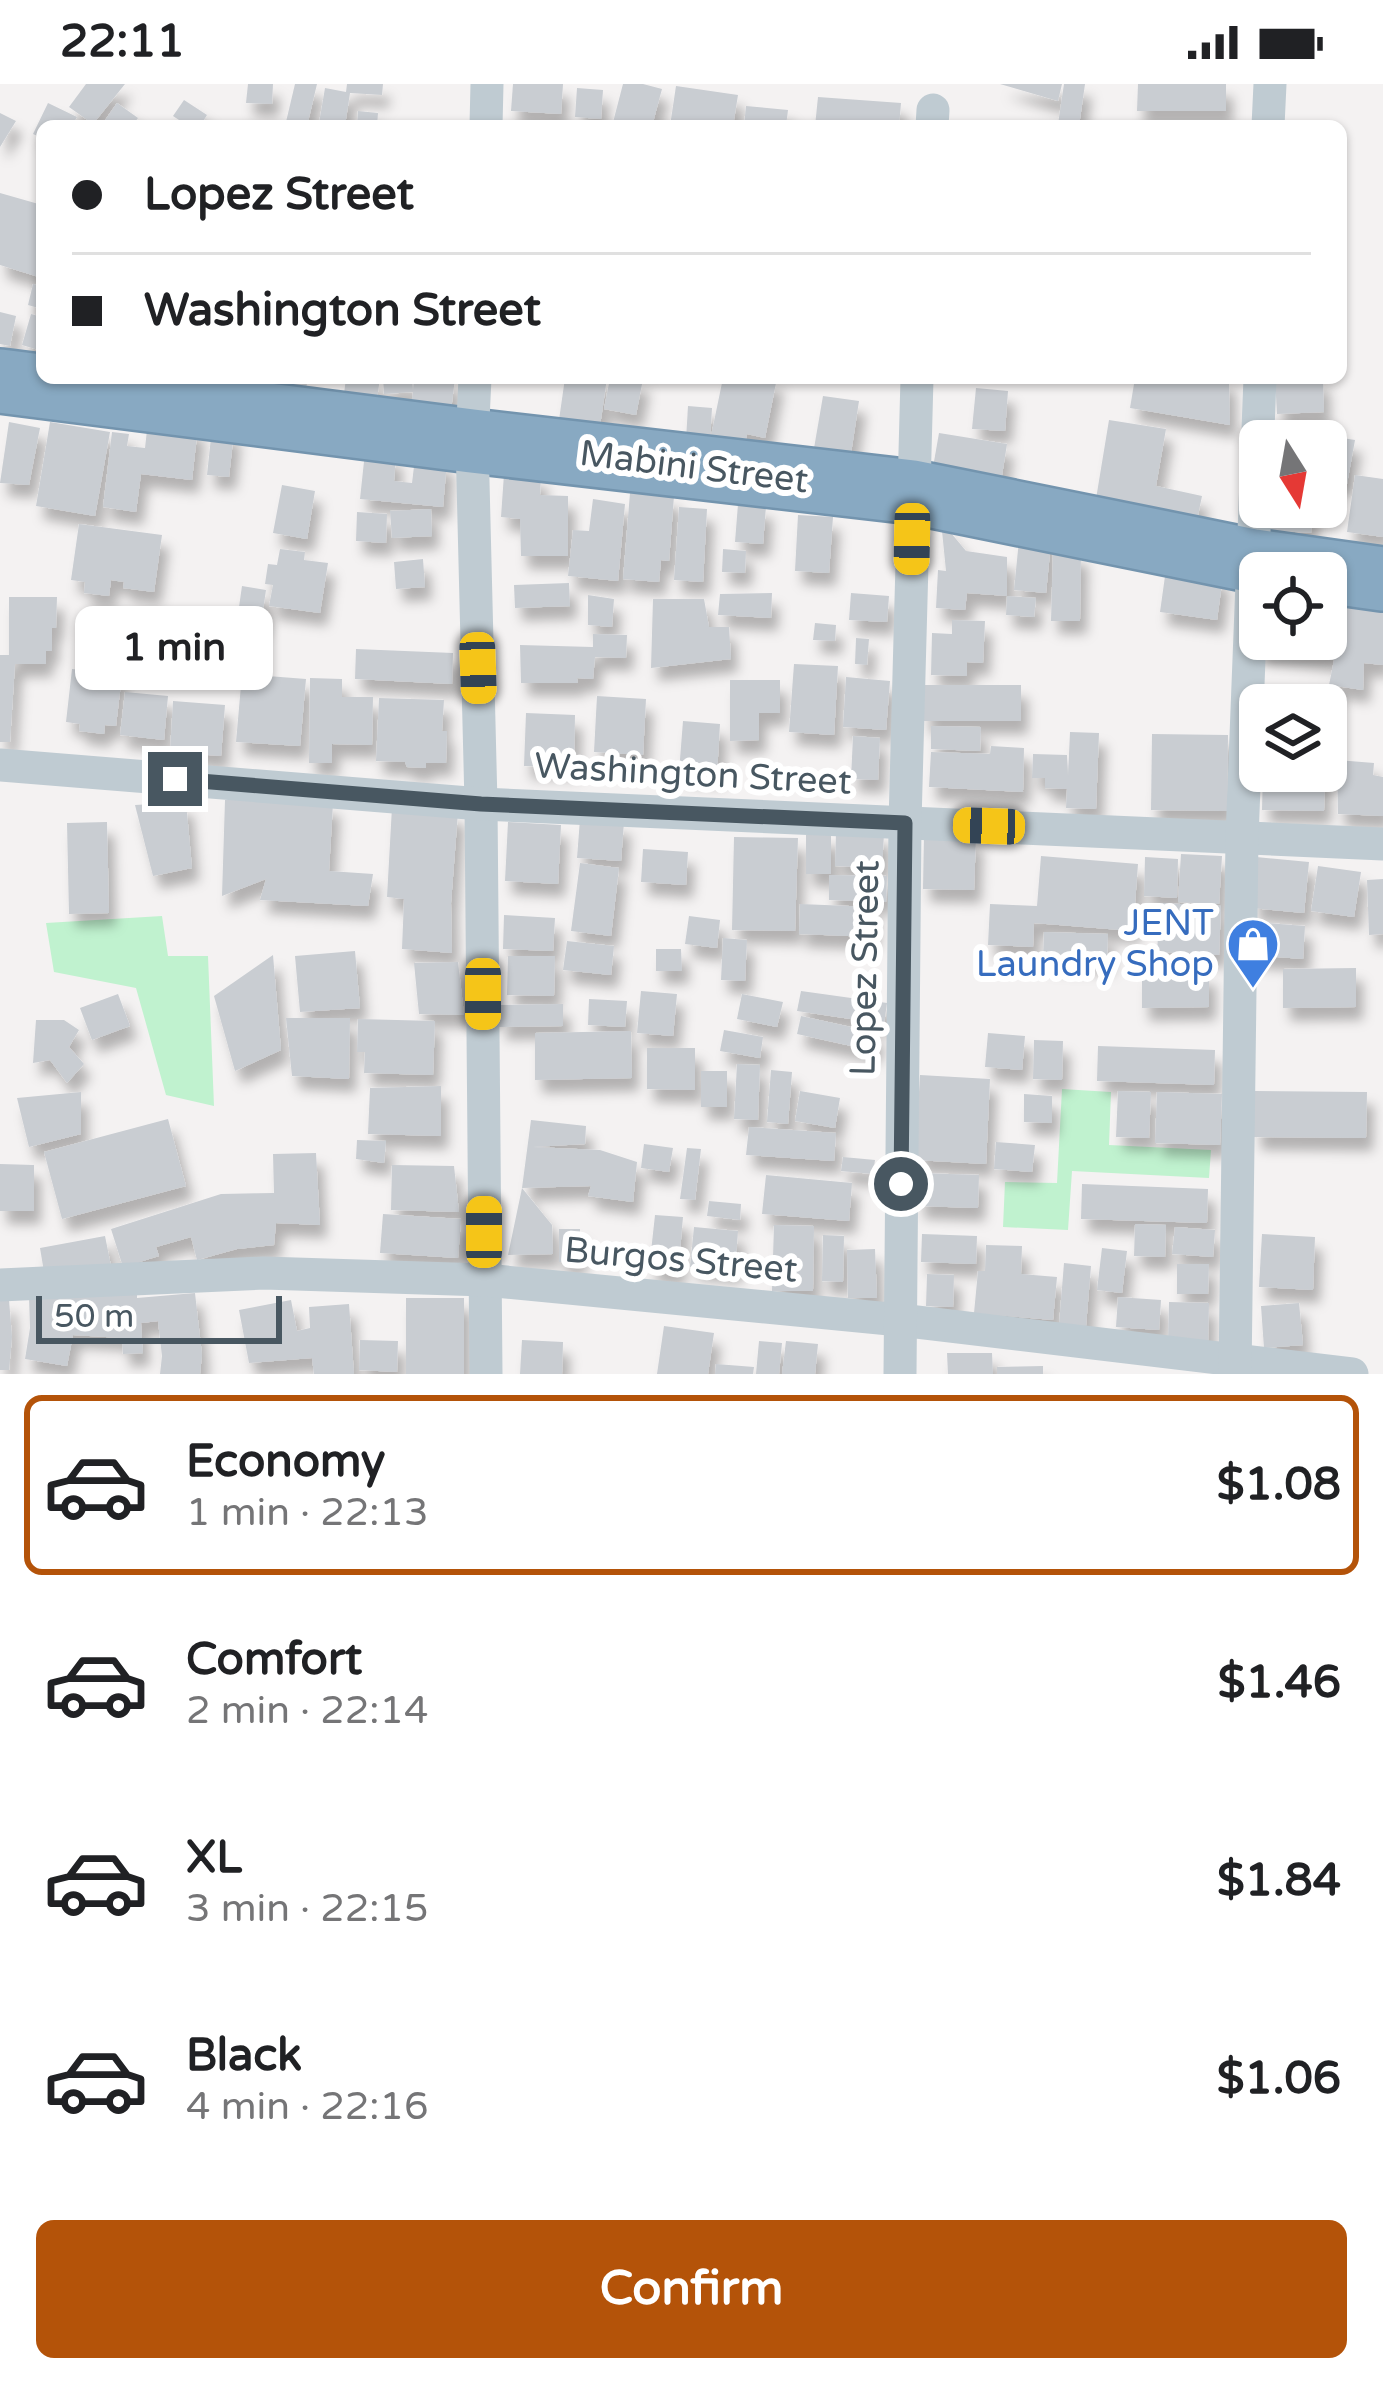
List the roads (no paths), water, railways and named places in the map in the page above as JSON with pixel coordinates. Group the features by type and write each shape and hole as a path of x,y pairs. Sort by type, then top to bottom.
{"highway":[{"name":"Mabini Street","path":"0,381 913,492 1239,558"},
{"name":"Mabini Street","path":"1347,574 1383,579"}],"street":[{"path":"486,120 487,84"},
{"path":"1268,120 1270,84"},
{"path":"475,384 485,1374"},
{"name":"Lopez Street","path":"900,1374 905,823 917,384"},
{"path":"1254,552 1260,384"},
{"path":"1236,1366 1242,838 1250,660"},
{"name":"Washington Street","path":"0,765 481,804 1383,844"},
{"name":"Burgos Street","path":"0,1286 264,1273 485,1280 900,1320 1236,1366 1352,1374"}],"place":[{"name":"JENT Laundry Shop","path":"1253,990"}]}
